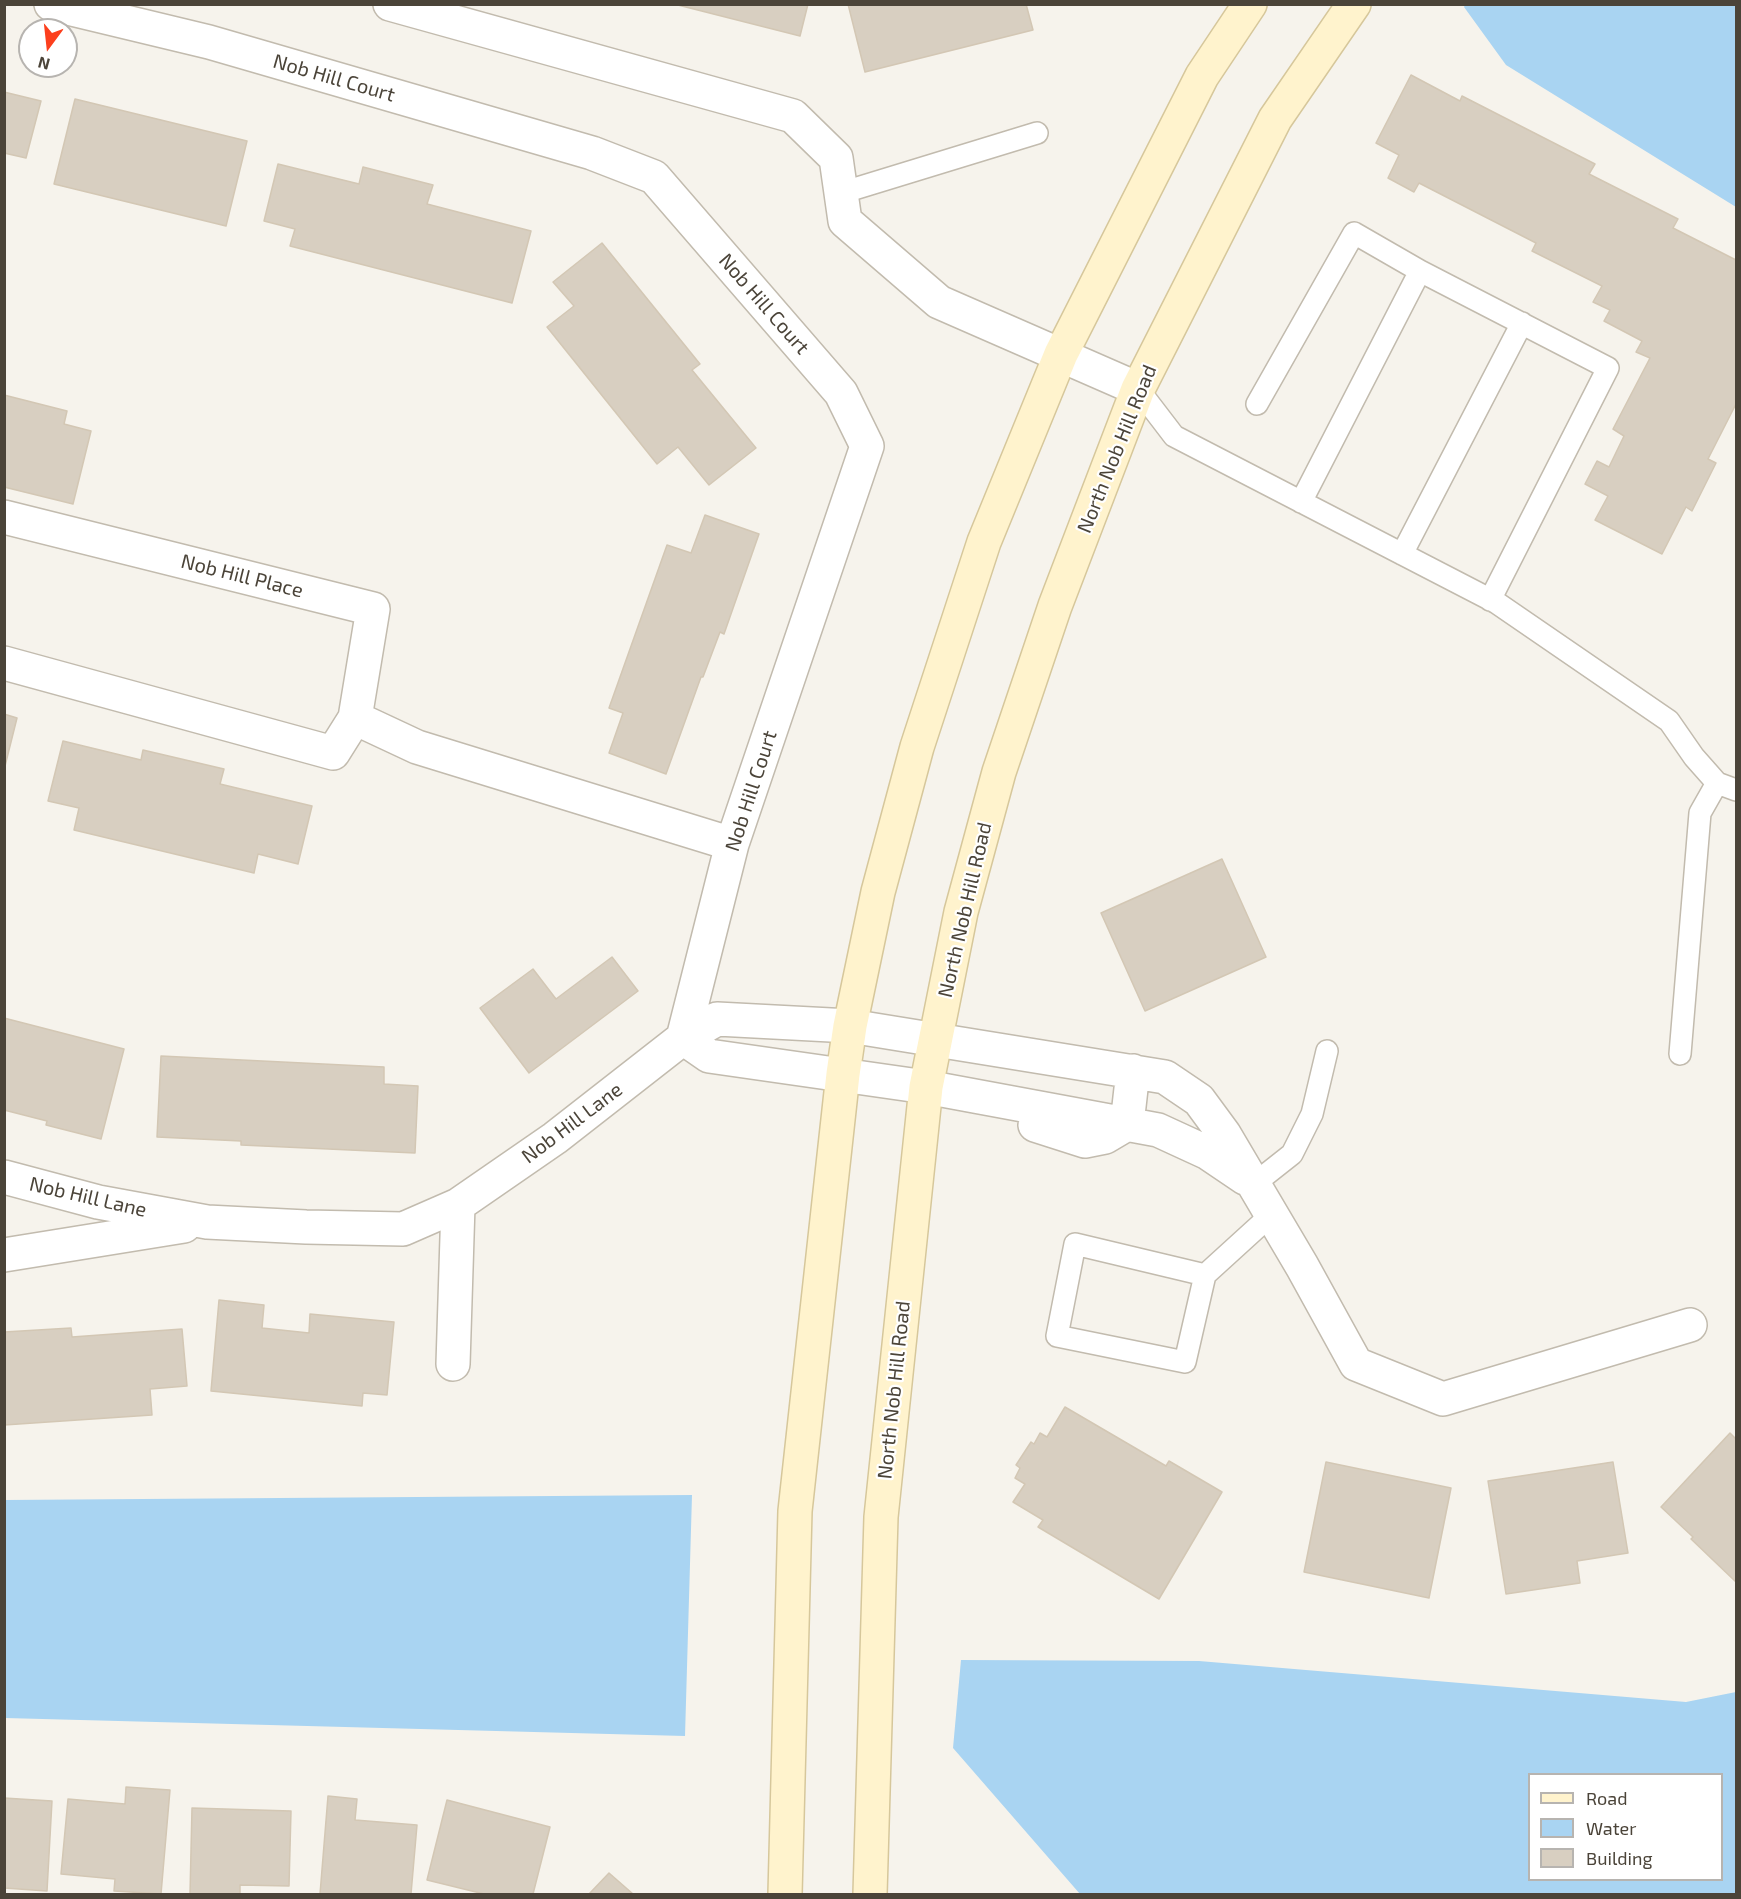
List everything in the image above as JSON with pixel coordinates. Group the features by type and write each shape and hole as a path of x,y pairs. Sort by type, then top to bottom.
{"main road":[{"path":"785,1894 795,1511 843,1074 850,1026 878,892 917,747 984,543 1061,354 1202,76 1250,4"},
{"name":"North Nob Hill Road","path":"870,1894 881,1517 926,1087 961,912 999,772 1055,606 1138,389 1275,119 1354,4"}],"street":[{"name":"Nob Hill Court","path":"51,4 220,46 592,153 654,177 841,393 867,446 732,844 683,1038"},
{"path":"390,4 793,116 836,158 845,221 939,302 1138,389"},
{"name":"Nob Hill Place","path":"4,517 373,609 355,718 333,753 4,663"},
{"path":"355,718 417,747 732,844"},
{"name":"Nob Hill Lane","path":"4,1177 98,1202 207,1222 403,1229 458,1205 555,1138 683,1038 717,1019 850,1026 936,1038 1165,1077 1199,1100 1224,1134 1272,1214 1356,1364 1443,1399 1690,1325"},
{"path":"683,1038 709,1056 926,1087 1158,1130 1208,1153 1254,1184"},
{"path":"1126,1124 1133,1071"},
{"path":"453,1364 458,1205"},
{"name":"Nob Hill Lane","path":"4,1255 207,1222"}],"lane":[{"path":"841,193 1037,133"},
{"path":"1257,404 1354,233 1420,271 1608,368 1490,600"},
{"path":"1301,502 1420,271"},
{"path":"1402,554 1522,324"},
{"path":"1138,389 1174,436 1490,600 1669,721 1694,757 1727,786 1700,813 1680,1054"},
{"path":"1254,1184 1292,1154 1312,1114 1327,1051"},
{"path":"1204,1275 1076,1244 1057,1336 1185,1362 1204,1275 1272,1214"}],"water":[{"path":"1465,5 1736,5 1736,207 1506,65 1464,7"},
{"path":"692,1495 685,1736 5,1718 5,1500"},
{"path":"961,1660 1199,1661 1686,1702 1736,1692 1736,1894 1080,1894 953,1748"}],"building":[{"path":"674,4 808,4 800,36"},
{"path":"848,4 1026,4 1033,30 865,72"},
{"path":"1411,75 1460,101 1462,96 1595,164 1589,174 1678,219 1673,228 1736,260 1736,404 1708,459 1716,463 1692,511 1686,507 1662,554 1595,520 1608,496 1585,484 1597,461 1609,467 1624,436 1613,429 1650,358 1636,352 1642,341 1604,321 1610,310 1593,302 1602,286 1532,251 1536,243 1419,183 1414,192 1388,178 1399,155 1376,143"},
{"path":"4,92 41,101 26,158 4,153"},
{"path":"75,99 247,141 226,226 54,184"},
{"path":"278,164 359,184 363,167 433,185 427,204 531,231 512,303 290,246 295,229 264,221"},
{"path":"602,243 700,364 692,370 756,448 709,485 678,447 657,464 547,327 574,306 553,282"},
{"path":"4,395 67,411 64,424 91,431 73,504 4,487"},
{"path":"705,515 759,534 724,634 720,632 703,677 701,677 666,774 609,753 623,713 609,708 667,545 691,553"},
{"path":"4,714 17,718 4,770"},
{"path":"63,741 141,760 143,750 224,769 220,784 312,806 298,864 258,854 254,873 74,830 79,808 48,801"},
{"path":"1222,859 1266,957 1145,1011 1101,913"},
{"path":"612,957 638,991 529,1073 480,1008 533,969 556,999"},
{"path":"4,1018 124,1049 101,1139 46,1125 47,1121 4,1110"},
{"path":"161,1056 384,1067 384,1084 418,1086 415,1153 241,1145 241,1141 157,1137"},
{"path":"219,1300 264,1305 262,1328 309,1333 310,1314 394,1322 387,1395 363,1393 362,1406 211,1391"},
{"path":"71,1328 72,1337 182,1329 187,1386 150,1389 152,1415 4,1425 4,1332"},
{"path":"1065,1407 1166,1466 1169,1461 1222,1492 1159,1599 1038,1527 1043,1520 1013,1502 1025,1484 1015,1478 1020,1468 1016,1465 1040,1433 1047,1437"},
{"path":"1730,1433 1736,1439 1736,1582 1661,1507"},
{"path":"1326,1462 1451,1488 1429,1598 1304,1572"},
{"path":"1613,1462 1628,1553 1577,1561 1580,1583 1506,1594 1488,1481"},
{"path":"126,1787 170,1790 161,1894 114,1891 115,1879 61,1874 68,1799 125,1804"},
{"path":"328,1796 357,1799 355,1820 417,1825 411,1894 320,1894"},
{"path":"4,1798 52,1801 47,1891 4,1888"},
{"path":"447,1800 550,1827 533,1894 484,1894 427,1880"},
{"path":"192,1808 291,1811 289,1886 240,1885 240,1894 190,1894"},
{"path":"609,1873 633,1894 589,1894"}]}
